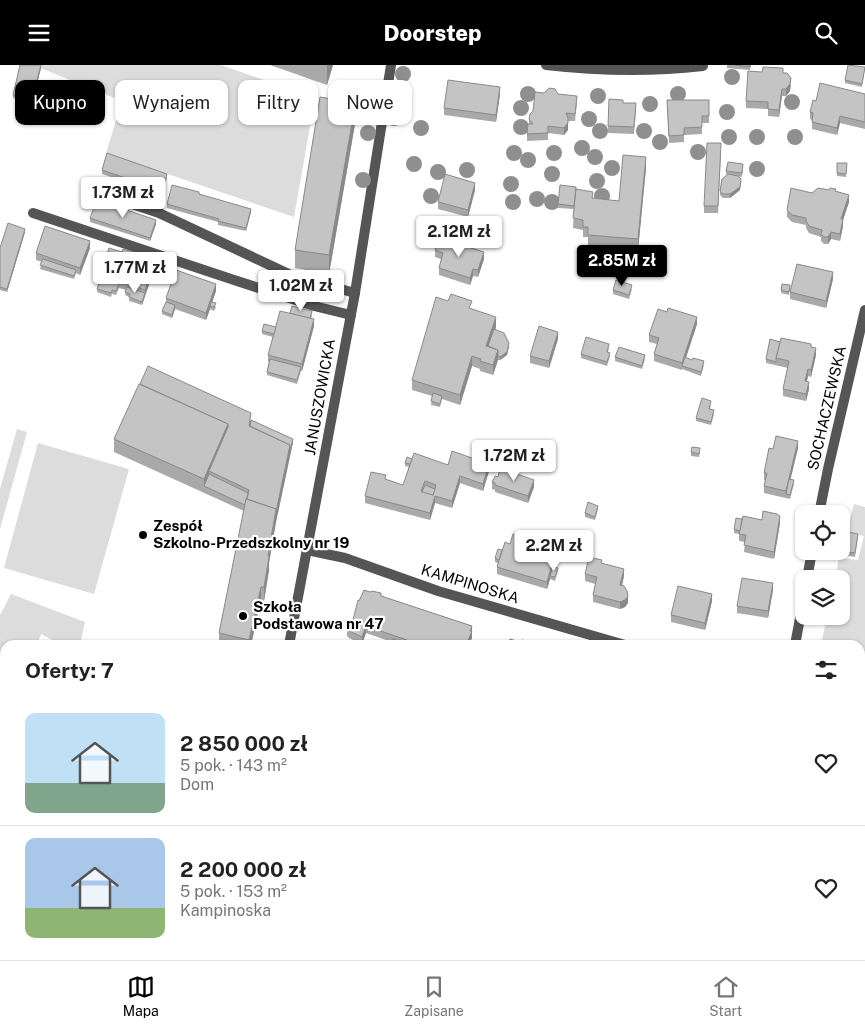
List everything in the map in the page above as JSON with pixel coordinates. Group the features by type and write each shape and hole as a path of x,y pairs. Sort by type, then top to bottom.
{"street":[{"name":"JANUSZOWICKA","path":"290,640 355,293 391,65"},
{"path":"546,65 621,71 666,70 703,66"},
{"path":"111,197 159,213 293,276 355,293"},
{"path":"33,213 314,306 351,315"},
{"name":"SOCHACZEWSKA","path":"821,505 865,310"},
{"name":"KAMPINOSKA","path":"307,550 345,558 438,591 608,640"},
{"path":"796,640 799,625"}],"shaded area":[{"path":"33,65 221,65 264,80 238,80 238,125 310,125 294,217 106,153 115,124 228,125 228,80 115,80 115,98 105,94 105,80 70,80"},
{"path":"17,429 27,432 0,529 0,489"},
{"path":"38,443 129,469 94,594 4,568"},
{"path":"854,504 865,507 865,640 822,640 825,625 850,625 850,570 837,570 839,560 858,560 864,536 850,532 850,519"},
{"path":"11,594 85,622 81,640 52,640 41,634 39,640 0,640 0,615"}],"building":[{"path":"20,65 41,65 37,80 16,80"},
{"path":"848,65 865,67 862,84 845,80"},
{"path":"763,67 783,68 783,73 787,73 791,78 790,84 786,89 782,89 779,110 768,109 768,102 746,101 748,71 762,72"},
{"path":"448,80 500,87 496,115 444,108"},
{"path":"820,83 865,94 865,122 840,116 837,128 812,122 813,113 810,112 813,100 816,101"},
{"path":"549,88 555,89 558,94 577,96 575,114 566,113 568,123 564,128 548,126 548,133 527,134 528,124 533,124 529,119 533,111 535,92 544,93"},
{"path":"320,97 328,98 328,125 352,125 329,255 295,250 315,125 318,125"},
{"path":"609,99 623,100 623,103 636,103 634,127 608,126"},
{"path":"667,100 709,100 709,116 702,116 702,127 684,128 684,135 669,136"},
{"path":"707,143 721,143 718,206 704,206"},
{"path":"107,153 167,174 163,191 102,170"},
{"path":"623,155 646,157 638,239 588,235 588,227 583,227 583,220 573,218 576,189 593,192 592,198 619,201"},
{"path":"728,162 743,164 742,173 726,171"},
{"path":"837,163 847,163 846,174 837,173"},
{"path":"445,174 475,183 468,210 438,202"},
{"path":"728,174 738,176 741,179 740,187 730,194 723,194 720,191 722,179"},
{"path":"172,185 251,209 246,228 167,204"},
{"path":"560,185 576,187 574,206 558,204"},
{"path":"791,188 812,193 818,188 829,190 830,188 849,195 841,219 843,219 840,234 831,232 828,237 824,237 821,234 822,230 809,226 806,218 792,215 787,210"},
{"path":"97,200 156,220 150,238 90,218"},
{"path":"8,223 25,229 7,289 0,287 0,248"},
{"path":"45,226 90,241 80,268 36,253"},
{"path":"439,238 484,252 478,270 473,269 470,278 439,268 443,253 435,250"},
{"path":"109,248 122,252 123,249 143,255 141,259 154,263 145,290 100,274"},
{"path":"43,259 76,270 74,276 40,265"},
{"path":"797,264 833,272 826,301 790,292"},
{"path":"176,270 216,284 206,313 166,298"},
{"path":"101,278 119,284 116,291 112,290 111,293 97,289"},
{"path":"616,280 632,285 629,295 613,290"},
{"path":"782,284 790,285 789,292 781,290"},
{"path":"127,287 145,293 142,302 129,297 130,294 125,292"},
{"path":"451,294 472,301 469,308 496,317 486,346 498,350 493,365 472,356 460,395 412,380 436,297 448,301"},
{"path":"166,302 175,305 172,315 162,311"},
{"path":"211,302 216,303 214,307 210,306"},
{"path":"292,306 312,311 310,319 290,313"},
{"path":"668,308 697,317 682,363 654,354 659,338 649,335 658,309 667,312"},
{"path":"280,311 314,319 302,364 268,355"},
{"path":"264,324 276,327 274,334 262,331"},
{"path":"539,326 558,332 549,361 530,356"},
{"path":"494,329 504,333 509,343 507,352 500,357 498,356 498,350 488,346"},
{"path":"586,337 609,344 607,352 610,353 607,362 581,354"},
{"path":"781,338 811,344 811,347 816,348 811,370 808,369 805,381 809,382 806,394 783,389 789,361 776,358"},
{"path":"770,339 780,342 776,362 766,359"},
{"path":"619,347 645,355 642,366 615,357"},
{"path":"685,357 704,361 701,372 682,366"},
{"path":"270,359 301,367 297,380 267,372"},
{"path":"148,366 251,413 249,426 290,445 276,512 276,509 247,499 249,490 209,471 228,424 140,384"},
{"path":"139,384 228,424 204,479 114,439"},
{"path":"433,393 442,396 440,404 431,401"},
{"path":"702,398 711,401 709,409 714,410 711,422 696,418"},
{"path":"251,420 293,439 290,451 290,445 250,426"},
{"path":"776,436 798,441 786,491 764,486 767,473 764,473 769,448 773,449"},
{"path":"692,447 700,448 699,454 691,452"},
{"path":"452,451 489,464 483,484 460,476 452,501 435,496 430,513 365,496 371,472 386,475 385,479 403,485 414,453 448,465","holes":["425,481 436,485 433,495 421,491"]},
{"path":"407,457 412,459 410,464 405,463"},
{"path":"500,468 534,480 528,496 495,485 492,482 495,476 498,477"},
{"path":"209,474 248,493 245,505 204,486"},
{"path":"789,479 794,480 790,495 786,494"},
{"path":"425,485 435,489 433,495 422,492"},
{"path":"246,499 276,509 264,587 261,587 249,640 219,633"},
{"path":"588,502 598,506 595,517 585,513"},
{"path":"763,511 780,516 774,552 744,545 746,535 739,534 743,516 762,520"},
{"path":"736,518 742,519 740,531 734,529"},
{"path":"850,532 858,534 855,553 850,552"},
{"path":"513,534 555,546 547,582 497,567 505,542 510,544"},
{"path":"498,549 502,550 499,560 495,558"},
{"path":"589,557 602,560 601,563 624,569 620,585 624,586 627,591 628,596 625,600 620,602 593,595 597,577 585,574"},
{"path":"553,566 558,568 555,577 550,576"},
{"path":"742,578 773,583 768,611 737,606"},
{"path":"678,586 712,594 705,623 671,615"},
{"path":"364,590 381,593 381,596 472,626 470,631 472,631 468,640 407,640 366,626 362,637 347,629 349,621 353,620"}],"place":[{"name":"Zespół Szkolno-Przedszkolny nr 19","path":"143,535"},
{"name":"Szkoła Podstawowa nr 47","path":"243,616"}]}
